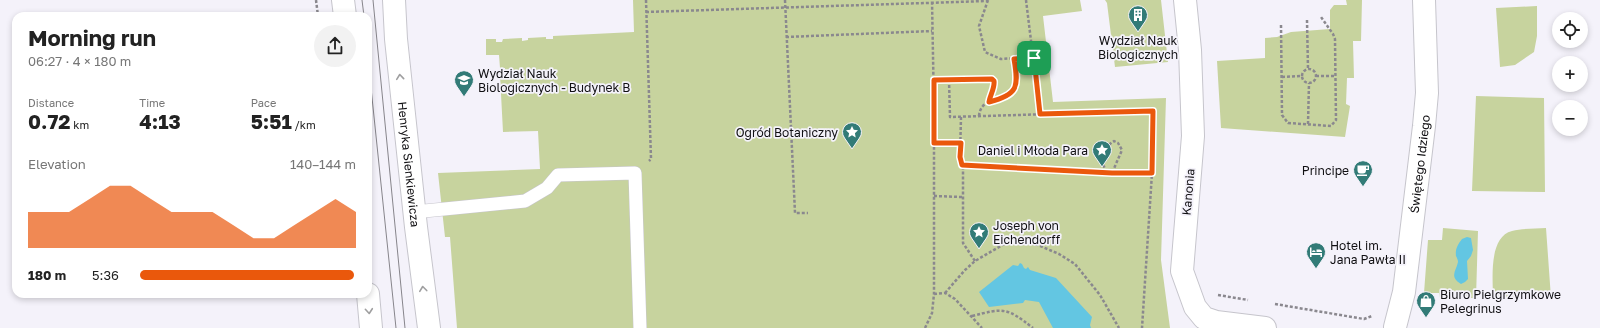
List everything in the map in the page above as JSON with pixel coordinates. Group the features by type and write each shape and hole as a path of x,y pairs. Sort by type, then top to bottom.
{"street":[{"path":"343,0 344,12"},
{"name":"Henryka Sienkiewicza","path":"394,0 396,39 414,212 429,328"},
{"name":"Kanonia","path":"1185,0 1190,50 1193,136 1182,271 1195,307 1204,318 1216,322 1265,328"},
{"name":"Świętego Idziego","path":"1390,325 1404,292 1425,119 1427,85 1424,0"},
{"path":"368,298 371,328"}],"lane":[{"path":"414,212 525,201 547,188 558,174 635,173 640,328"}],"path":[{"path":"316,0 318,12"},
{"path":"635,173 651,159 646,0"},
{"path":"785,0 795,213 808,213"},
{"path":"1026,0 1040,114"},
{"path":"646,12 932,1 987,1 979,26 985,52 1001,59 1034,58"},
{"path":"925,328 932,313 934,294 934,80 932,1"},
{"path":"1281,25 1282,115 1288,123 1331,126 1336,120 1333,34 1321,16"},
{"path":"1307,20 1308,69"},
{"path":"786,37 932,31"},
{"path":"980,116 982,106 989,102 1004,98 1014,89 1016,79 1014,59"},
{"path":"1308,69 1313,70 1316,76"},
{"path":"1308,69 1304,71 1302,76 1303,81 1308,83 1314,81 1316,76"},
{"path":"1282,77 1302,76"},
{"path":"1316,76 1335,76"},
{"path":"934,80 992,79 995,84 990,95 989,102"},
{"path":"949,80 950,117 1153,111 1152,173 1142,328"},
{"path":"1308,83 1308,124"},
{"path":"961,117 960,157 962,165 963,243 975,261"},
{"path":"1107,173 1098,156 1097,148 1102,145 1108,146 1114,141 1120,144 1122,150 1112,173"},
{"path":"934,143 961,143"},
{"path":"962,165 1107,173 1152,173"},
{"path":"934,196 962,196"},
{"path":"945,293 975,261 1006,243 1022,240 1059,254 1074,264 1100,294 1119,328"},
{"path":"934,294 945,293 955,298 982,328"},
{"path":"1214,294 1250,300"},
{"path":"1274,304 1320,313 1364,319 1390,325"},
{"path":"972,316 995,310 1006,310 1033,328"}],"green space":[{"name":"Ogród Botaniczny","path":"633,0 1080,0 1082,11 1043,16 1053,102 1166,98 1161,260 1170,328 457,328 450,237 445,237 438,173 540,169 538,131 503,132 500,75 505,74 505,68 500,68 499,55 486,55 486,39 496,39 496,42 502,42 503,39 522,38 522,41 528,40 528,38 546,37 546,39 553,39 553,36 634,32"},
{"name":"Wydział Nauk Biologicznych","path":"1105,0 1161,0 1168,62 1115,67 1107,3"},
{"path":"1346,0 1362,0 1361,41 1353,41 1354,78 1347,78 1346,104 1350,106 1345,137 1221,128 1217,61 1265,58 1265,38 1277,37 1291,32 1330,29 1330,10 1334,5 1347,5"},
{"path":"1537,6 1537,36 1534,52 1515,65 1500,67 1496,8"},
{"path":"1476,96 1544,98 1545,192 1472,191"},
{"path":"1443,228 1478,231 1476,298 1440,298 1439,293 1424,293 1428,240 1442,240"},
{"path":"1546,228 1551,298 1493,298 1495,250 1499,241 1504,235 1512,231"}],"water":[{"path":"1467,237 1471,238 1473,250 1467,261 1468,279 1461,284 1455,279 1454,276 1458,262 1456,251 1462,239"},
{"path":"1020,263 1026,269 1028,267 1030,270 1056,278 1092,317 1090,325 1091,328 1053,328 1039,302 1025,300 1023,303 989,307 979,292 1013,265 1018,266"}],"tram line":[{"path":"362,0 364,12"},
{"path":"373,0 405,328"},
{"path":"372,97 396,328"}],"place":[{"name":"Wydział Nauk Biologicznych","path":"1138,32"},
{"name":"Wydział Nauk Biologicznych - Budynek B","path":"464,97"},
{"name":"Ogród Botaniczny","path":"852,149"},
{"name":"Daniel i Młoda Para","path":"1102,167"},
{"name":"Principe","path":"1363,187"},
{"name":"Joseph von Eichendorff","path":"979,249"},
{"name":"Hotel im. Jana Pawła II","path":"1316,269"},
{"name":"Biuro Pielgrzymkowe Pelegrinus","path":"1426,318"}],"route":[{"path":"1034,58 1040,114 1153,111 1152,173 1112,173 962,165 960,157 961,143 934,143 934,80 992,79 995,84 990,95 989,102 1004,98 1014,89 1016,79 1014,59 1034,58"}]}
